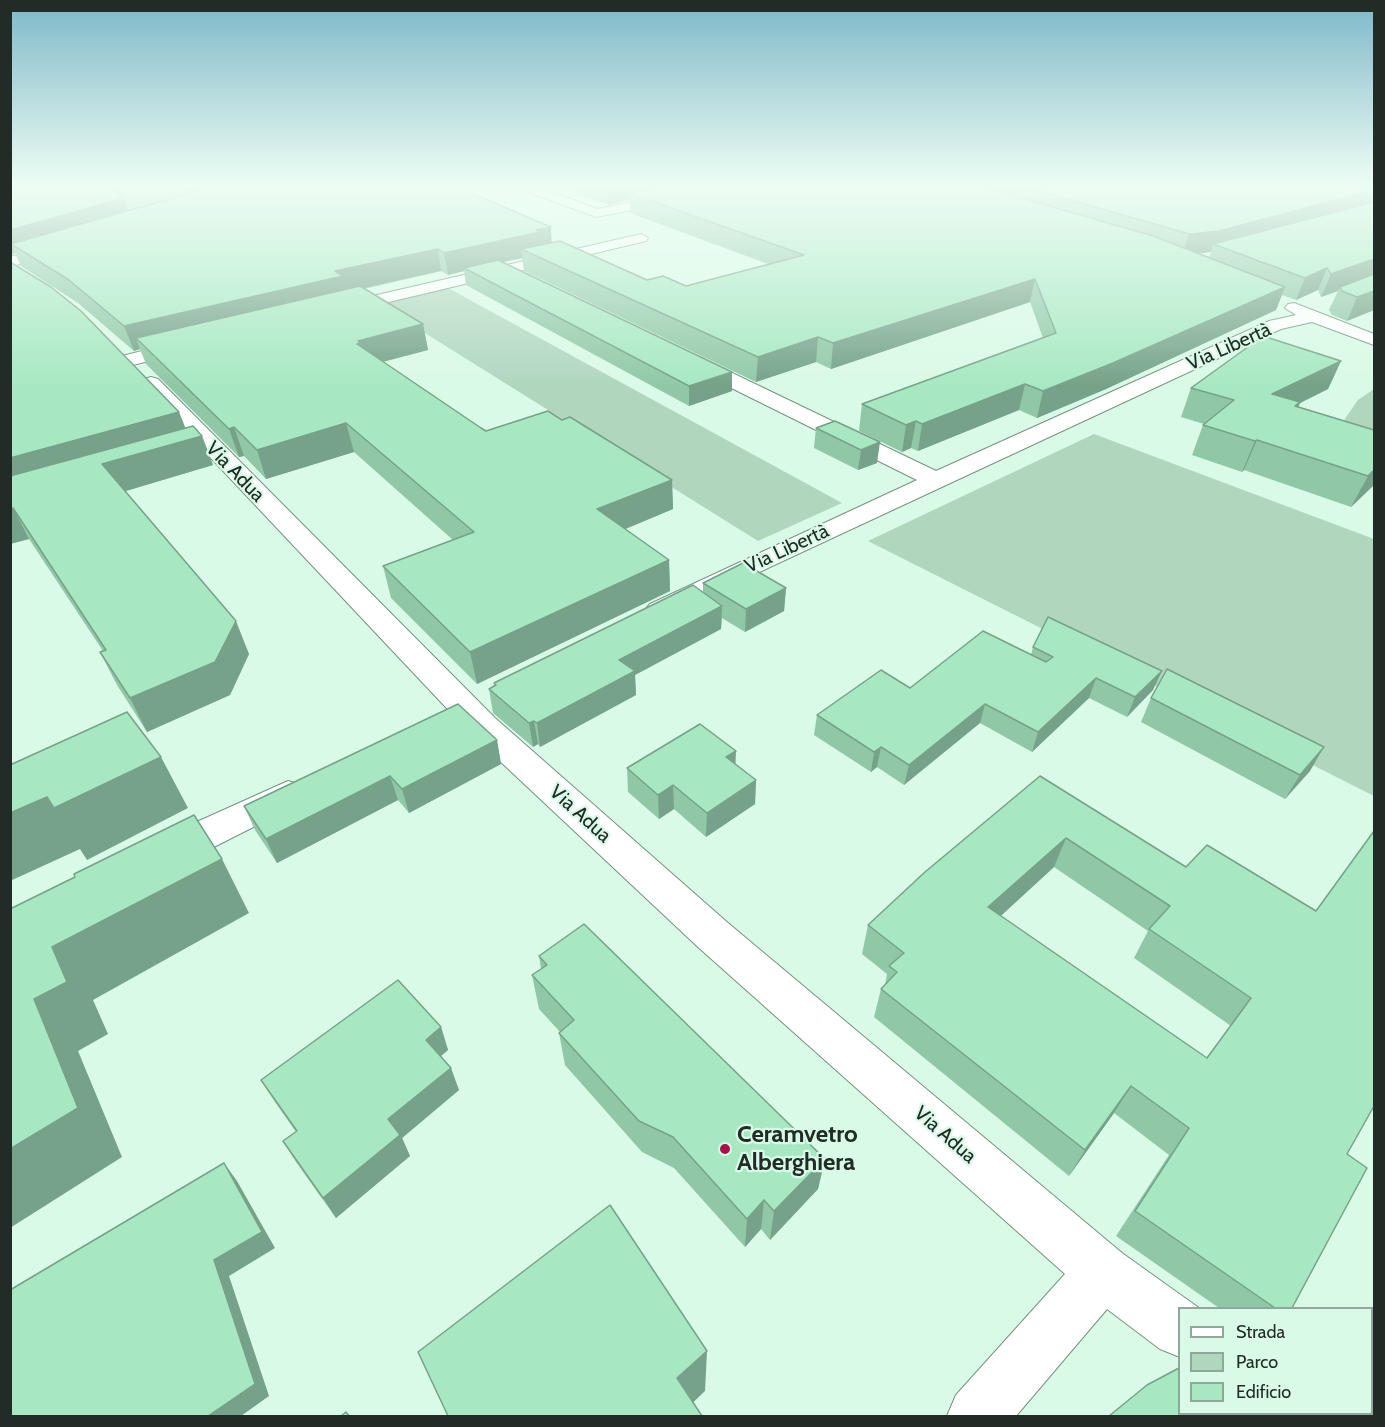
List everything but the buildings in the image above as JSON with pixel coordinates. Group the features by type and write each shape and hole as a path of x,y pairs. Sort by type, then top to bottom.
{"street":[{"path":"10,262 38,254"},
{"path":"327,312 569,254"},
{"path":"502,268 534,284"},
{"path":"1283,303 1315,310 1374,340"},
{"name":"Via Libertà","path":"633,623 760,561 1275,325 1315,310"},
{"name":"Via Adua","path":"199,343 118,349 197,447 464,707 713,935 1103,1272 1178,1328"},
{"path":"672,351 937,481"},
{"path":"139,867 310,783"},
{"path":"977,1416 1103,1272"}],"green space":[{"path":"448,288 842,503 758,541 380,305"},
{"path":"1374,389 1374,446 1335,433 1358,400"},
{"path":"1094,434 1374,539 1374,796 868,541"}],"place":[{"name":"Ceramvetro Alberghiera","path":"725,1149"}]}
